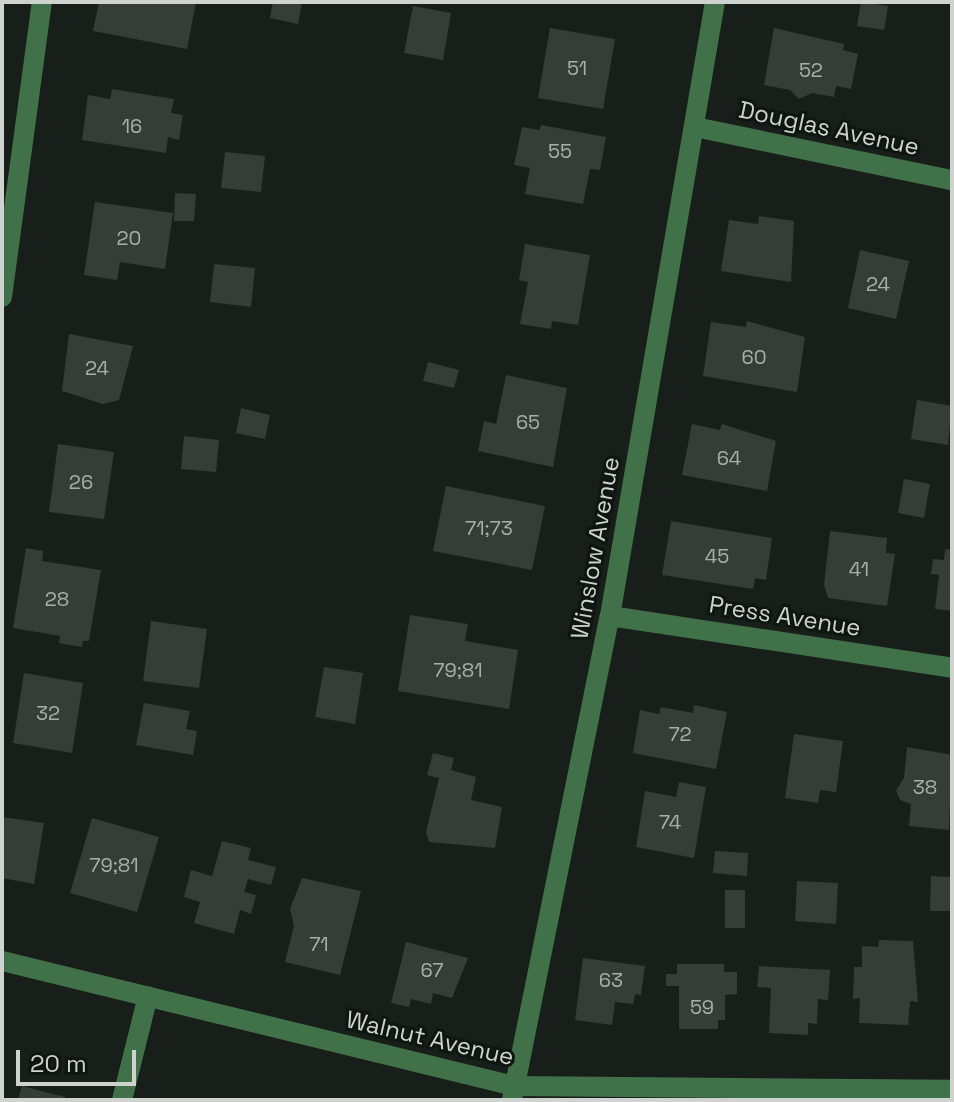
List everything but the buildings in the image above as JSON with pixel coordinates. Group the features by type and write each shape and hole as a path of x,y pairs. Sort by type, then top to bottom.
{"street":[{"path":"2,297 42,2"},
{"name":"Winslow Avenue","path":"513,1093 610,616 715,2"},
{"name":"Douglas Avenue","path":"695,127 952,180"},
{"name":"Press Avenue","path":"610,616 952,668"},
{"name":"Walnut Avenue","path":"2,961 148,996 513,1093 952,1090"},
{"path":"122,1100 148,996"}]}
